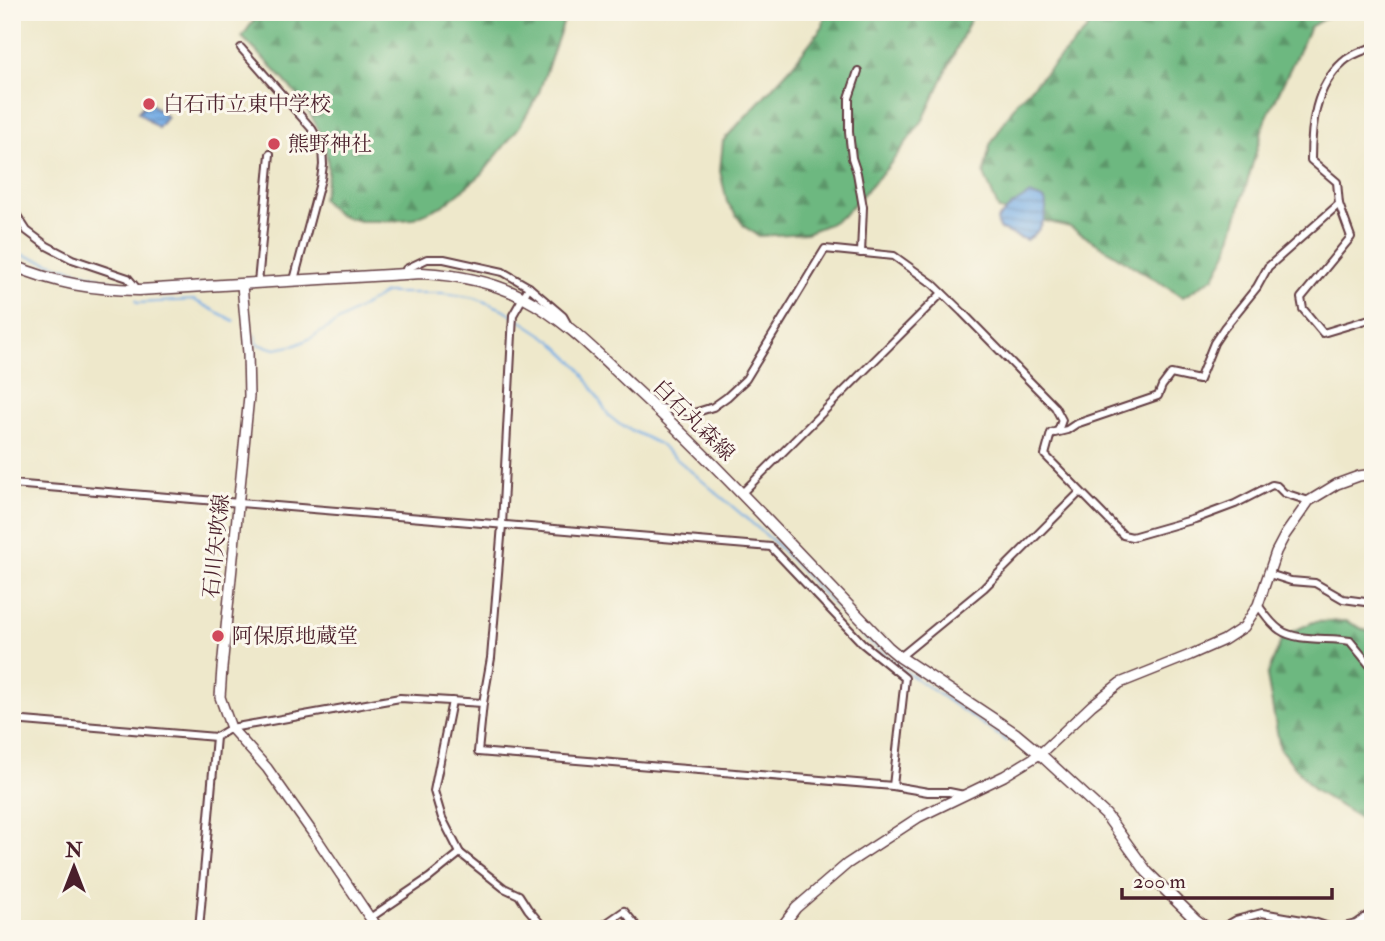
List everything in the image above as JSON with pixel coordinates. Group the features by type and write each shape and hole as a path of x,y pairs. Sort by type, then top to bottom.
{"main road":[{"name":"白石丸森線","path":"12,265 40,276 80,286 139,290 439,274 488,283 523,297 567,327 654,407 900,657 1016,734 1107,815 1147,872 1194,925 1208,929"}],"street":[{"path":"1373,47 1343,61 1326,82 1320,95 1312,125 1311,160 1337,182 1339,204 1351,237 1301,299 1303,309 1323,333 1373,318"},
{"path":"241,48 312,129 321,147 321,179 294,281"},
{"path":"858,71 849,98 849,132 850,150 863,207 861,253"},
{"path":"258,284 270,154"},
{"path":"1051,433 1067,430 1076,424 1158,396 1171,374 1199,380 1214,344 1257,287 1268,267 1339,204"},
{"path":"12,208 27,231 47,246 72,259 128,278 139,290"},
{"path":"654,407 694,413 713,407 727,397 746,379 825,249 894,256 933,284 1055,407 1062,420 1058,431 1051,433"},
{"path":"405,274 406,269 427,259 444,259 503,272 529,287 563,316 567,327"},
{"name":"石川矢吹線","path":"242,285 249,396 220,697 231,727 267,768 380,929"},
{"path":"529,287 514,313 502,525 491,658 478,752 893,786 965,795"},
{"path":"741,494 942,293"},
{"path":"1051,433 1045,455 1123,536 1128,537 1195,519 1235,504 1272,485 1284,493 1309,501"},
{"path":"780,929 796,908 846,864 919,817 1004,776 1040,754 1092,705 1120,683 1224,640 1244,627 1258,605 1280,543 1309,501 1337,484 1373,474"},
{"path":"12,484 771,547 863,643 905,678 893,786"},
{"path":"900,657 984,588 1080,492"},
{"path":"1269,574 1315,583 1343,599 1373,603"},
{"path":"1258,605 1278,629 1293,637 1350,641 1373,669"},
{"path":"12,720 216,737 231,727 400,698 483,703"},
{"path":"452,701 434,791 442,818 460,853 504,888 519,895 545,929"},
{"path":"199,929 216,737"},
{"path":"370,918 429,878 460,853"},
{"path":"598,929 624,911 639,929"},
{"path":"1220,929 1236,920 1262,913 1314,922 1335,929 1356,924 1373,912"}],"green space":[{"path":"260,12 567,12 538,95 520,126 482,174 444,205 412,219 360,221 338,215 322,199 328,172 320,133 299,98 242,37"},
{"path":"825,12 974,12 923,120 887,168 844,215 806,233 759,236 745,227 727,202 720,171 723,141 791,67 823,26"},
{"path":"1093,12 1336,12 1310,27 1265,121 1227,252 1214,277 1183,297 1070,227 999,210 984,174 990,145 1017,102 1087,30"},
{"path":"1346,621 1373,634 1373,826 1314,790 1280,749 1267,676 1283,636 1313,622"}],"water":[{"path":"148,101 167,117 158,128 138,112"},
{"path":"1030,194 1045,200 1046,205 1044,217 1035,233 1026,240 999,229 997,220 1011,206"}],"waterway":[{"path":"12,250 117,283"},
{"path":"256,335 257,344 276,349 296,345 385,293 443,293 475,298 505,310 552,341 579,367 609,416 659,444 773,541 867,640 908,673 1007,741"},
{"path":"136,300 137,303 194,300 234,321"}],"place":[{"name":"白石市立東中学校","path":"149,104"},
{"name":"熊野神社","path":"274,144"},
{"name":"阿保原地蔵堂","path":"218,636"}]}
